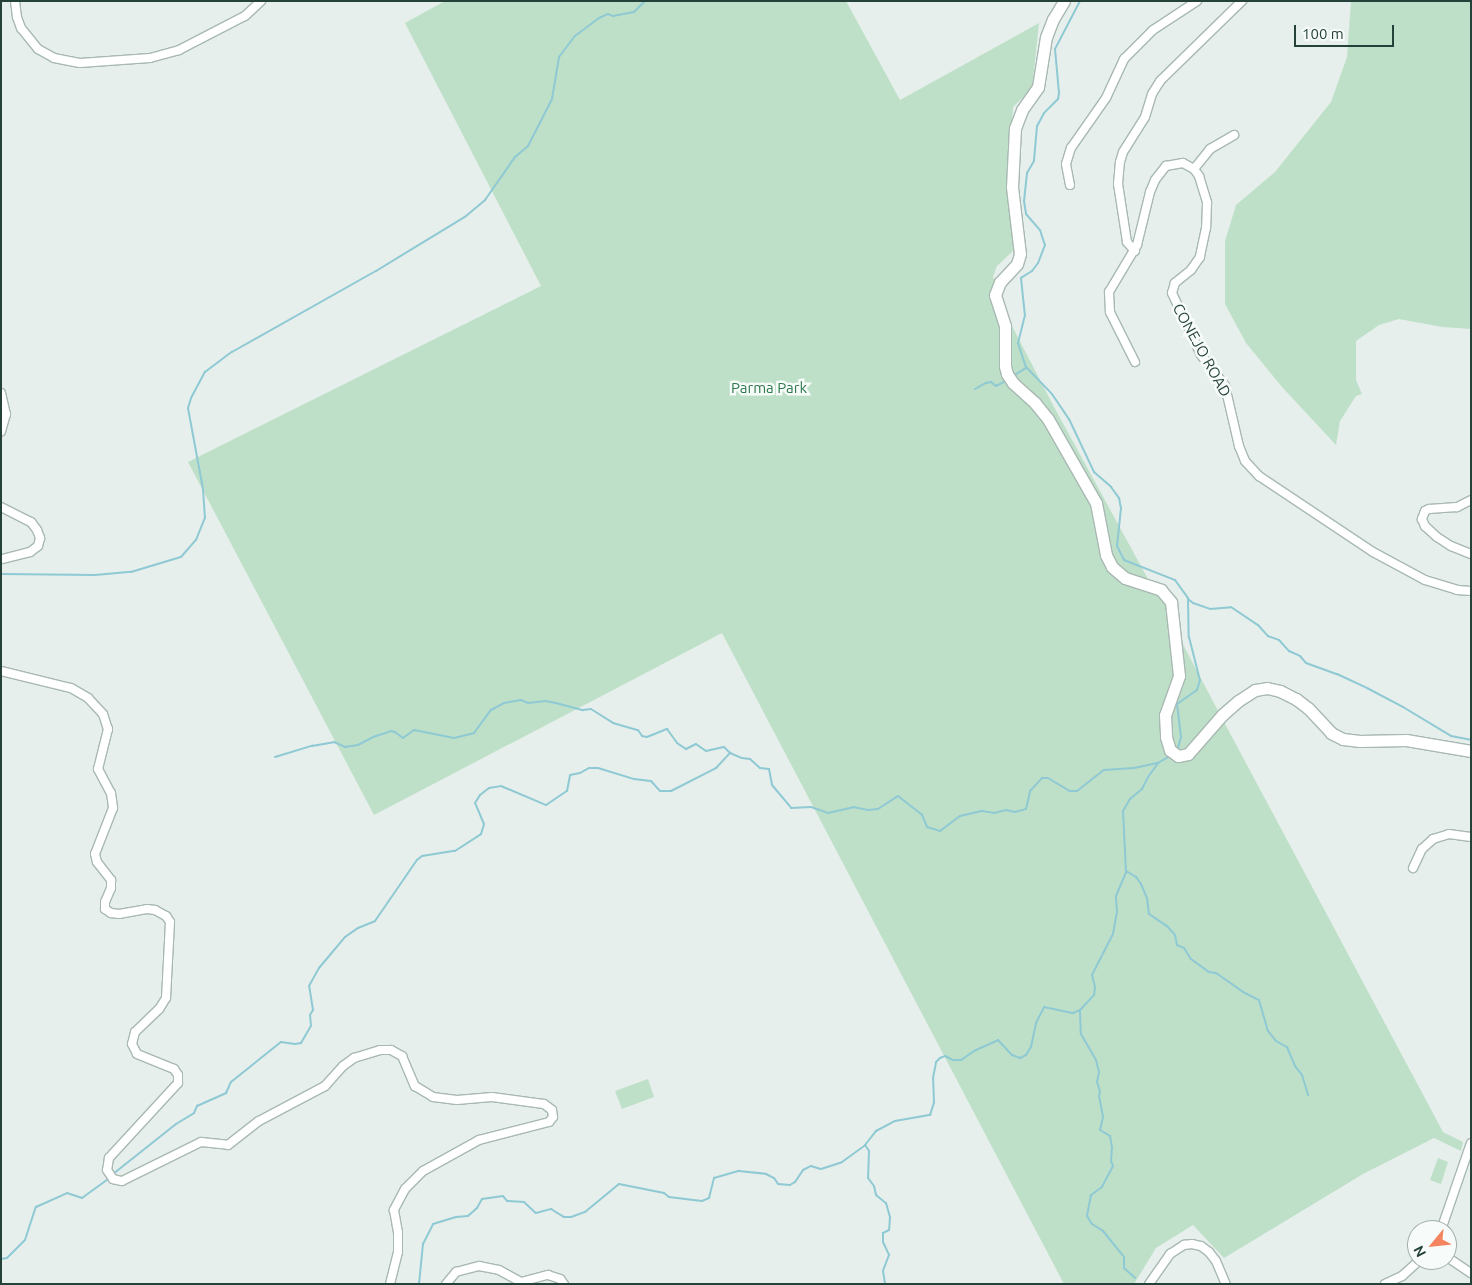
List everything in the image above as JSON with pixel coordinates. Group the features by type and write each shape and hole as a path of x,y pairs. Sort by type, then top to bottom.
{"main road":[{"path":"1064,1 1054,15 1045,40 1037,89 1022,110 1015,128 1012,187 1020,254 1016,265 1000,282 996,295 1005,326 1005,366 1012,383 1038,406 1048,419 1096,503 1106,555 1112,567 1125,578 1161,590 1170,602 1179,676 1165,715 1165,731 1169,747 1176,755 1186,756 1238,701 1255,690 1267,688 1280,691 1296,699 1308,708 1331,733 1343,739 1415,741 1471,751"}],"street":[{"path":"15,1 17,17 21,28 38,49 54,58 80,63 150,58 180,50 245,16 261,1"},
{"path":"1070,185 1066,164 1071,148 1106,98 1124,59 1153,30 1197,1"},
{"path":"1135,251 1127,242 1118,184 1120,162 1124,152 1145,117 1152,94 1160,81 1242,1"},
{"path":"1136,362 1110,312 1108,299 1112,286 1135,251 1150,192 1161,171 1176,163 1183,163 1194,169 1210,149 1234,135"},
{"name":"CONEJO ROAD","path":"1194,169 1199,176 1207,204 1206,228 1200,257 1191,270 1175,283 1172,293 1201,355 1225,386 1239,446 1246,461 1259,476 1373,552 1425,580 1457,590 1471,591"},
{"path":"1,393 6,414 1,430"},
{"path":"1471,500 1457,507 1429,509 1425,511 1422,519 1425,526 1437,537 1458,550 1471,554"},
{"path":"1,507 31,522 38,530 40,538 38,546 30,552 1,559"},
{"path":"1,671 71,688 88,698 103,714 108,729 98,769 111,792 113,803 111,816 95,854 97,862 111,880 111,888 104,906 111,914 155,910 166,916 170,922 166,998 159,1009 135,1032 132,1044 137,1054 174,1069 178,1075 178,1083 109,1158 107,1170 112,1179 122,1181 198,1143 208,1142 224,1146 231,1144 258,1120 325,1086 343,1066 354,1058 380,1050 391,1050 402,1056 415,1086 434,1097 457,1100 492,1097 544,1104 552,1110 554,1116 548,1122 479,1140 423,1171 405,1189 394,1210 398,1232 398,1252 390,1284"},
{"path":"1413,868 1422,849 1433,839 1448,834 1471,837"},
{"path":"1444,1220 1471,1143"},
{"path":"1149,1284 1170,1254 1180,1247 1192,1244 1201,1246 1208,1252 1216,1262 1226,1284"},
{"path":"1457,1264 1471,1273"},
{"path":"446,1284 456,1272 479,1266 500,1270 522,1282 548,1275 560,1279 564,1284"},
{"path":"1385,1284 1402,1276 1409,1270"}],"green space":[{"name":"Parma Park","path":"445,1 846,1 900,100 1039,23 1032,89 1013,107 1010,166 1017,240 1012,252 997,266 993,277 1011,324 1053,405 1154,590 1165,594 1169,618 1216,707 1443,1132 1463,1142 1461,1151 1434,1138 1363,1174 1224,1258 1193,1225 1156,1248 1134,1284 1064,1284 722,633 374,815 188,462 541,286 405,23"},
{"path":"1351,1 1471,1 1471,329 1442,327 1399,319 1379,325 1356,341 1356,380 1362,394 1356,396 1340,421 1336,445 1282,387 1246,343 1225,304 1225,241 1236,205 1275,172 1331,102 1347,57"},
{"path":"648,1079 654,1097 622,1109 615,1091"},
{"path":"1438,1158 1448,1162 1441,1184 1430,1180"}],"waterway":[{"path":"1,574 95,575 131,572 181,557 196,540 205,518 203,489 188,408 191,398 205,372 232,352 376,271 466,216 485,200 515,157 528,146 552,99 559,57 575,36 599,18 608,14 613,16 634,12 645,1"},
{"path":"1080,1 1055,49 1058,99 1044,113 1037,126 1034,161 1027,173 1024,201 1026,214 1040,230 1045,245 1038,263 1032,271 1021,278 1025,315 1018,343 1026,367 1052,394 1069,419 1094,472 1111,487 1119,498 1121,508 1117,546 1124,560 1175,580 1188,598 1189,637 1200,680 1197,690 1177,704 1181,737 1178,748"},
{"path":"1013,376 1026,368"},
{"path":"975,389 986,383 991,382 996,386 1004,382"},
{"path":"1188,599 1193,603 1210,609 1231,607 1258,625 1268,636 1279,640 1289,651 1300,656 1306,663 1337,674 1367,688 1451,736 1471,740"},
{"path":"275,757 312,746 334,742 345,747 358,745 373,737 391,731 403,738 414,730 454,738 474,733 491,710 504,703 521,700 528,703 545,701 583,710 591,709 613,723 638,730 642,736 647,737 667,729 677,743 686,749 696,744 706,751 724,747 730,753"},
{"path":"113,1174 176,1124 194,1113 197,1106 226,1093 231,1082 281,1042 301,1043 311,1026 310,1015 313,1010 309,986 319,968 345,937 358,928 375,921 417,860 422,856 455,851 481,834 484,824 475,803 480,795 489,788 501,786 546,805 567,791 570,775 580,773 589,768 598,768 634,779 651,781 660,791 671,791 716,768 730,753 750,759 760,768 769,769 772,785 791,808 811,807 828,813 853,807 868,810 878,809 898,796 922,815 927,827 940,831 960,816 982,811 994,813 1006,810 1015,812 1026,809 1030,791 1042,778 1048,778 1070,791 1077,791 1104,770 1134,768 1158,763"},
{"path":"419,1284 423,1244 433,1224 456,1217 468,1216 477,1208 482,1199 503,1196 507,1201 524,1202 536,1213 551,1209 564,1217 571,1217 585,1212 619,1184 664,1193 669,1197 702,1201 709,1198 714,1178 739,1171 766,1174 774,1178 778,1184 790,1185 795,1182 803,1170 811,1166 821,1169 842,1162 865,1145 876,1131 895,1121 930,1115 934,1103 933,1078 936,1062 940,1058 945,1056 953,1060 961,1060 976,1050 998,1040 1012,1055 1020,1058 1026,1055 1031,1047 1036,1023 1044,1007 1073,1013 1080,1010 1094,995 1095,987 1092,975 1113,934 1117,912 1116,896 1126,872 1123,811 1130,799 1142,789 1158,763 1168,757"},
{"path":"1126,871 1136,877 1141,884 1147,898 1149,914 1167,926 1175,935 1177,945 1184,948 1191,959 1209,972 1216,973 1243,992 1259,1000 1268,1031 1276,1041 1287,1047 1295,1066 1302,1075 1308,1095"},
{"path":"1080,1011 1081,1034 1096,1060 1099,1072 1097,1082 1103,1117 1100,1130 1110,1136 1113,1166 1102,1187 1091,1195 1087,1216 1092,1224 1103,1231 1124,1257 1124,1268 1135,1278"},
{"path":"865,1145 869,1151 868,1178 874,1186 876,1195 886,1203 890,1217 889,1230 883,1233 883,1242 889,1255 883,1271 885,1284"},
{"path":"1,1259 7,1258 25,1240 36,1207 67,1193 82,1198 110,1178"}]}
